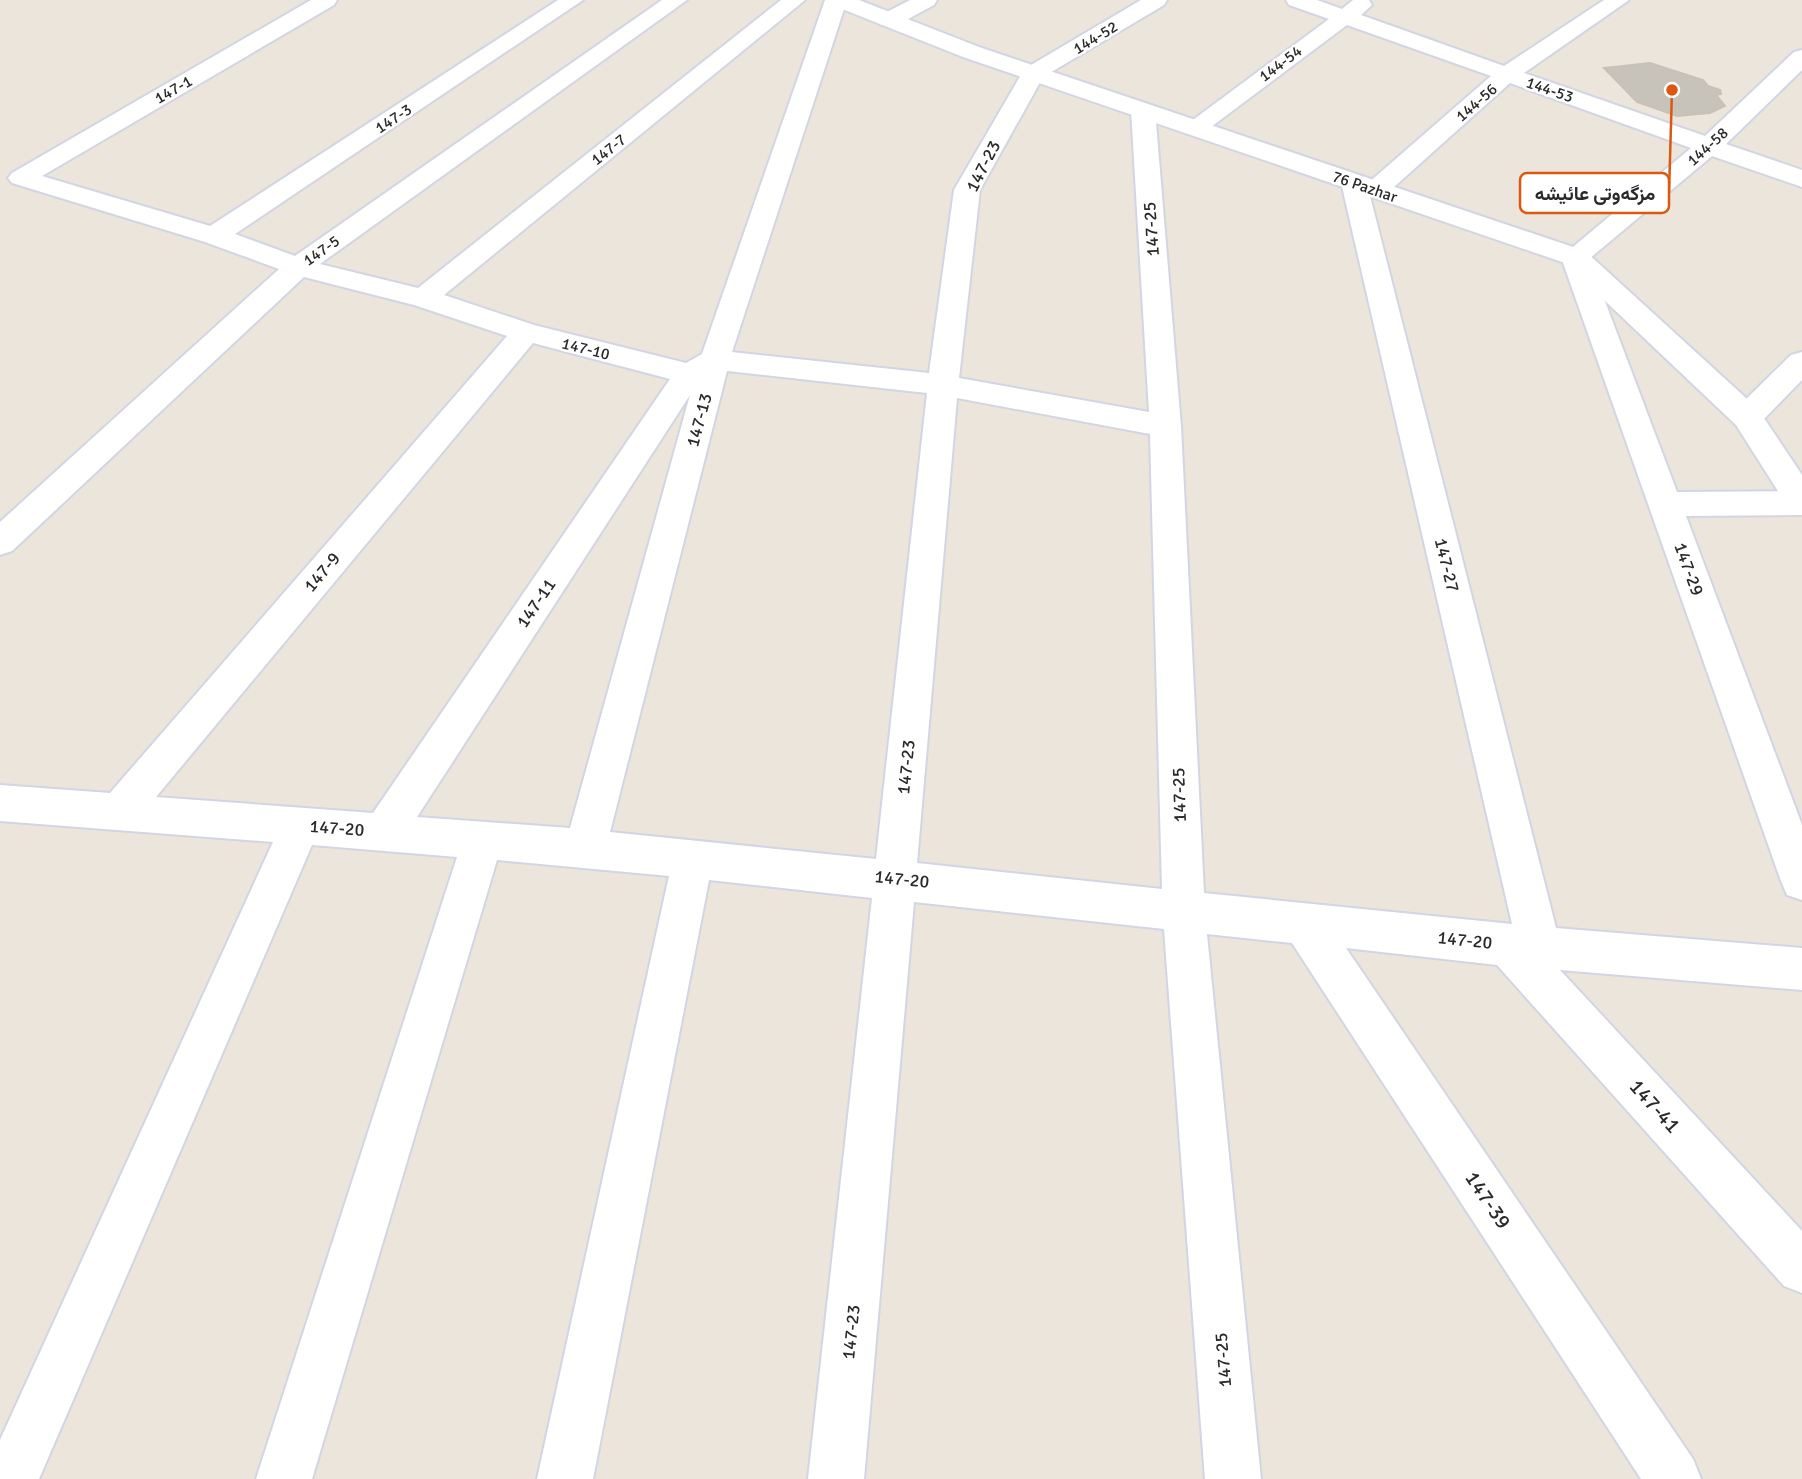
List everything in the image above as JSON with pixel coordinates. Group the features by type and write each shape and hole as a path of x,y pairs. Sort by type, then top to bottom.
{"street":[{"name":"147-1","path":"21,178 326,0"},
{"name":"147-3","path":"214,236 572,0"},
{"name":"147-5","path":"0,542 298,267 676,0"},
{"name":"147-7","path":"423,298 794,0"},
{"name":"76 Pazhar","path":"838,0 1034,73 1575,257 1747,417 1802,502"},
{"name":"147-13","path":"585,848 702,367 838,0"},
{"path":"889,20 926,0"},
{"name":"144-52","path":"1034,73 1156,0"},
{"name":"144-53","path":"1297,0 1802,179"},
{"name":"144-54","path":"1194,128 1368,0"},
{"name":"144-56","path":"1365,186 1507,74 1618,0"},
{"name":"144-58","path":"1575,257 1710,145 1802,57"},
{"name":"147-23","path":"836,1479 943,385 967,190 1034,73"},
{"name":"147-25","path":"1143,110 1165,426 1184,911 1233,1479"},
{"name":"147-10","path":"21,178 214,236 298,267 423,298 526,332 702,367 943,385 1165,426"},
{"name":"147-27","path":"1365,186 1524,946"},
{"name":"147-29","path":"1575,257 1802,881"},
{"name":"147-9","path":"119,813 526,332"},
{"path":"1747,417 1802,362"},
{"name":"147-11","path":"384,832 702,367"},
{"path":"1665,504 1802,502"},
{"name":"147-20","path":"0,803 585,848 895,878 1524,946 1802,969"},
{"path":"11,1479 301,825"},
{"path":"284,1479 483,840"},
{"path":"565,1479 693,858"},
{"name":"147-39","path":"1303,922 1673,1479"},
{"name":"147-41","path":"1524,946 1802,1268"}],"building":[{"path":"1650,63 1703,80 1708,86 1720,90 1721,94 1716,95 1725,106 1710,113 1677,116 1637,102 1604,68"}],"place":[{"name":"مزگەوتی عائیشە","path":"1672,90"}]}
